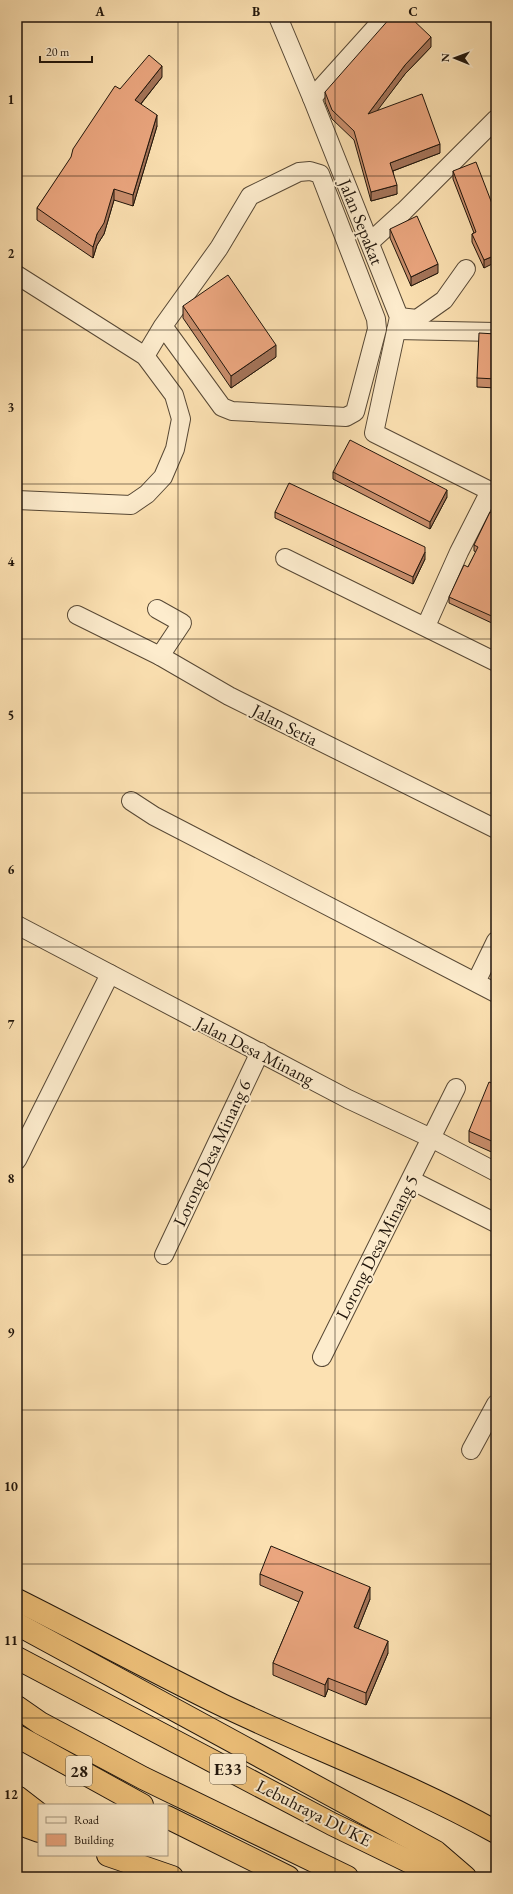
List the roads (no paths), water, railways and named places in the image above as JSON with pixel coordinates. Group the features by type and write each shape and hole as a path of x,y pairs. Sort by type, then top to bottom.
{"highway":[{"path":"17,1600 222,1705 379,1775 471,1818 496,1832"},
{"path":"17,1624 436,1852 465,1877"},
{"name":"Lebuhraya DUKE","path":"17,1658 332,1824 441,1877"},
{"name":"28","path":"17,1707 40,1723 143,1778 347,1877"},
{"name":"28","path":"17,1736 140,1804"},
{"path":"17,1797 38,1813"},
{"path":"168,1817 288,1877"},
{"path":"17,1823 38,1831"},
{"path":"100,1856 131,1877"},
{"path":"111,1856 172,1877"}],"street":[{"name":"Jalan Sepakat","path":"278,17 370,242 397,324"},
{"path":"312,98 385,17"},
{"path":"370,242 404,211 496,119"},
{"path":"145,356 163,326 219,248 250,196 300,172 310,171 320,174 376,319 377,329 355,412 346,417 232,411 222,407 163,326"},
{"path":"397,324 417,319 444,300 466,269"},
{"path":"17,275 145,356 174,395 181,419 176,449 163,477 147,494 131,505 17,500"},
{"path":"397,324 496,332"},
{"path":"397,324 374,433 493,493 459,552 426,626"},
{"path":"285,558 426,626 496,662"},
{"path":"157,610 182,623 160,656"},
{"name":"Jalan Setia","path":"77,615 160,656 229,696 496,829"},
{"path":"131,801 154,816 496,993"},
{"name":"Jalan Desa Minang","path":"17,925 348,1099 431,1138 496,1172"},
{"path":"476,982 496,941"},
{"path":"17,1160 110,974"},
{"name":"Lorong Desa Minang 6","path":"164,1255 260,1052"},
{"name":"Lorong Desa Minang 5","path":"322,1357 456,1088"},
{"path":"411,1180 496,1222"},
{"path":"471,1450 496,1404"}]}
